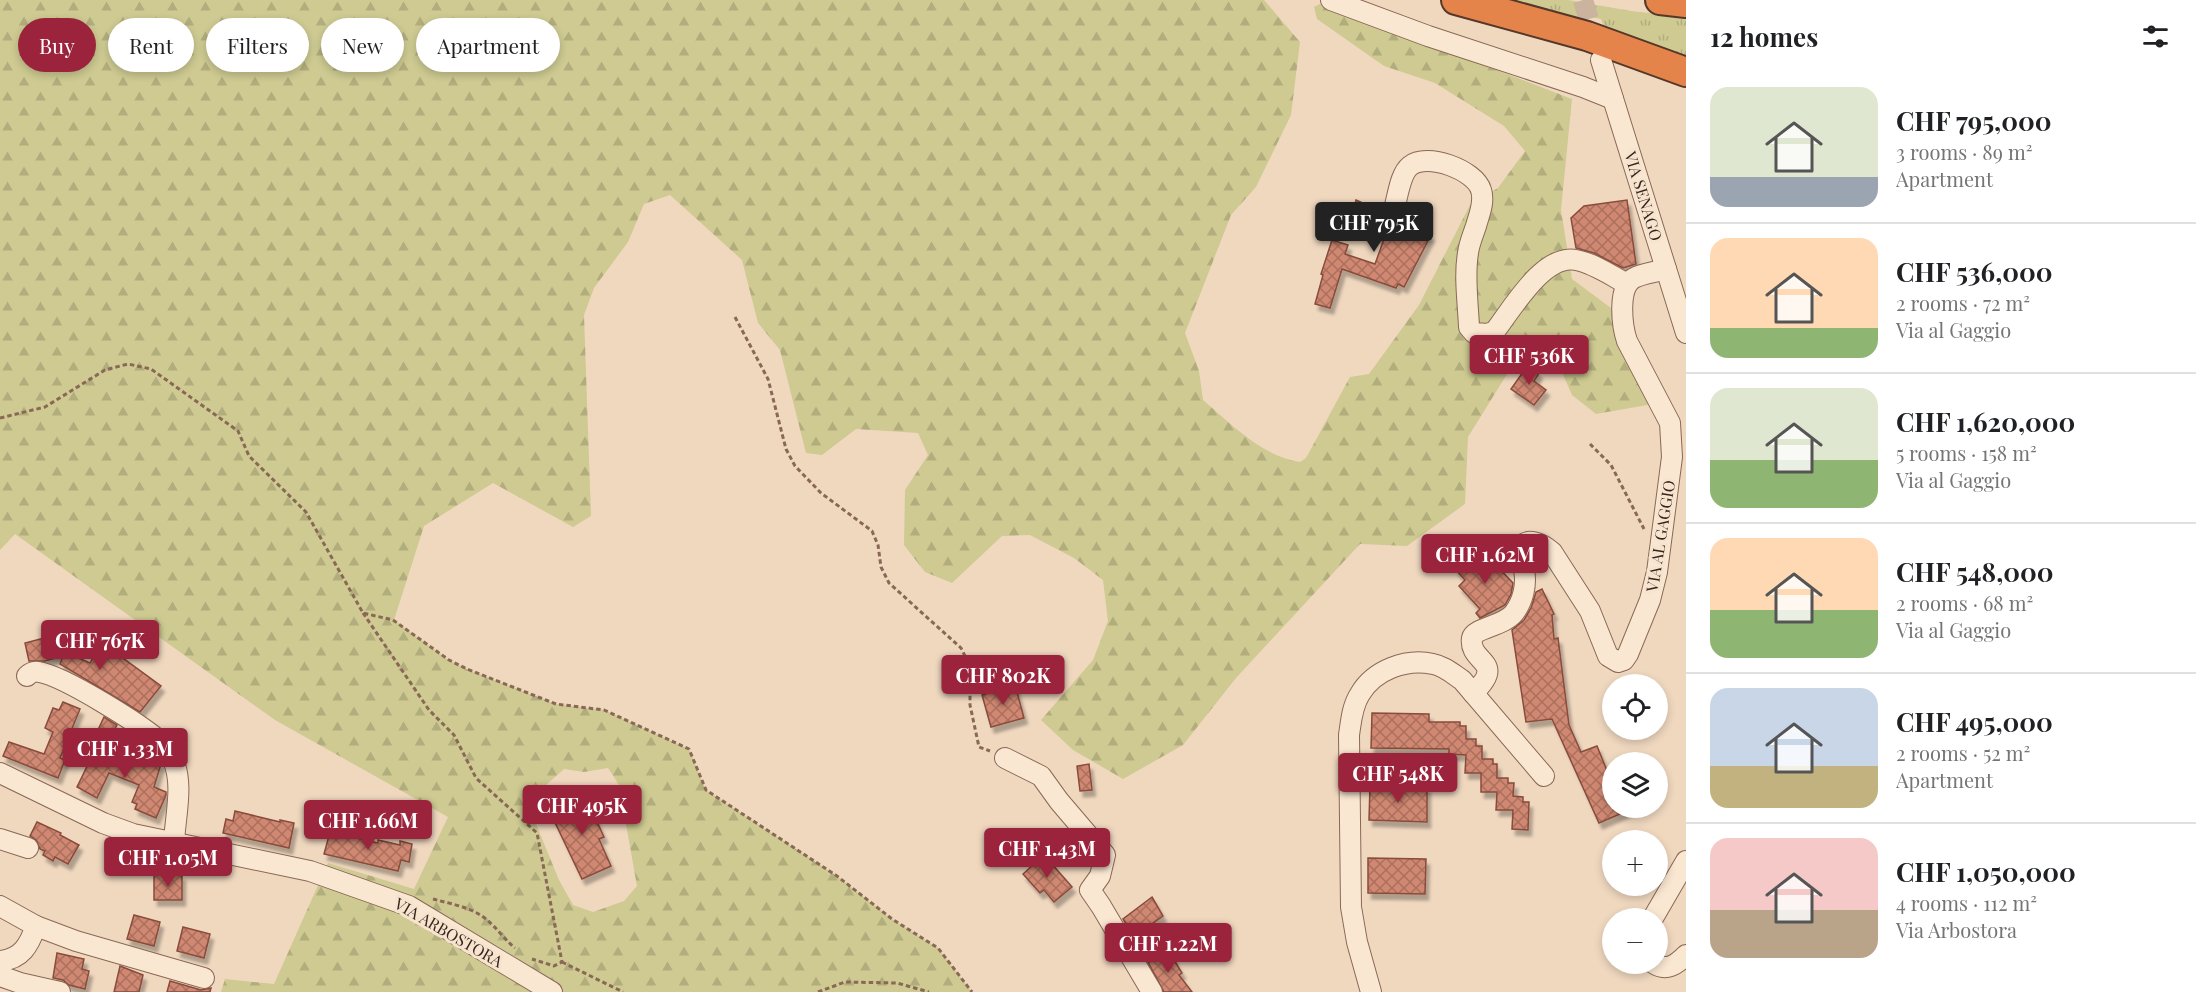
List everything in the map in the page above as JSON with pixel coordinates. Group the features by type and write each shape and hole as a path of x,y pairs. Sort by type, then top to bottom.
{"highway":[{"path":"1456,0 1587,36 1686,72"},
{"path":"1660,0 1686,3"}],"street":[{"path":"1331,0 1428,36 1613,99"},
{"name":"VIA SENAGO","path":"1601,60 1686,333"},
{"path":"1394,208 1406,170 1413,164 1431,160 1471,174 1476,181 1481,189 1482,204 1468,260 1469,327 1474,333 1488,334 1495,331 1538,276 1550,265 1560,261 1579,260 1627,284 1634,278 1666,269"},
{"name":"VIA AL GAGGIO","path":"1473,693 1486,681 1488,674 1487,667 1474,648 1473,634 1503,624 1519,606 1526,579 1520,554 1522,546 1528,542 1544,544 1552,552 1590,611 1608,656 1618,662 1624,660 1628,654 1650,600 1659,557 1672,457 1672,434 1670,423 1627,341 1623,327 1623,301 1627,284"},
{"path":"1371,992 1357,942 1351,907 1349,735 1352,713 1359,695 1371,680 1383,672 1407,664 1435,664 1450,671 1473,693 1544,776"},
{"path":"27,676 38,671 62,680 105,704 162,744 174,762 178,778 174,843"},
{"path":"1005,758 1041,776 1059,801 1106,855 1100,876 1090,890 1152,992"},
{"name":"VIA ARBOSTORA","path":"0,773 103,823 134,834 310,870 409,906 552,992"},
{"path":"0,839 27,848"},
{"path":"1659,908 1686,861"},
{"path":"353,884 361,878 413,894"},
{"path":"0,906 36,926 76,941 204,978"},
{"path":"0,961 16,958 24,952 36,926"},
{"path":"1668,968 1676,965 1686,955"},
{"path":"0,976 60,992"}],"path":[{"path":"735,317 768,380 786,449 795,466 821,493 872,531 878,545 881,567 889,583 961,648 970,666 970,705 979,747 1005,758"},
{"path":"0,418 45,407 105,370 128,364 151,369 238,431 249,456 306,512 363,613 429,710 454,735 476,778 537,833 562,962"},
{"path":"1590,444 1611,465 1659,557"},
{"path":"363,613 393,620 449,660 467,669 556,704 604,710 689,749 706,790 837,876 892,919 938,948 972,992"},
{"path":"413,894 470,909 488,920 501,937 518,951"},
{"path":"527,958 554,966 562,962"},
{"path":"562,962 623,992"},
{"path":"818,992 845,982 897,983 929,992"}],"green space":[{"path":"0,0 1264,0 1300,42 1291,115 1256,187 1231,215 1185,333 1199,371 1203,400 1260,447 1286,459 1300,462 1306,458 1350,377 1369,374 1419,305 1471,203 1498,188 1525,151 1504,126 1435,83 1384,66 1317,19 1314,7 1322,3 1572,99 1561,210 1572,279 1611,308 1617,332 1653,404 1596,414 1572,395 1557,361 1541,340 1522,350 1468,437 1465,504 1407,546 1360,544 1236,678 1183,745 1123,779 1073,750 1041,720 1093,660 1108,621 1103,580 1074,558 1030,535 1002,536 952,583 925,572 904,545 905,490 928,455 918,433 856,429 822,455 806,453 780,350 758,323 742,260 670,195 644,204 628,242 594,288 584,315 591,516 573,527 493,483 424,526 394,620 449,660 467,669 556,704 604,710 689,749 706,790 837,876 892,919 938,948 972,992 221,992 225,979 274,984 328,863 414,889 448,817 275,720 15,534 0,550","holes":["608,768 619,785 637,886 624,901 593,912 573,905 559,880 527,802 564,769 584,772"]},
{"path":"1488,0 1568,0 1631,11 1686,17 1686,61 1605,29 1601,19 1582,15 1584,23"}],"building":[{"path":"1356,200 1383,212 1390,220 1399,220 1431,235 1404,287 1398,284 1396,288 1342,269 1330,308 1315,304 1323,275 1321,274 1332,240 1348,245 1345,254 1375,264 1384,239 1349,227"},
{"path":"1627,200 1636,264 1623,268 1594,253 1576,248 1571,218 1584,206"},
{"path":"1528,365 1539,373 1534,381 1546,390 1534,405 1511,389"},
{"path":"1472,553 1488,571 1495,564 1513,583 1511,594 1505,605 1480,618 1476,613 1480,609 1459,586 1465,580 1455,569"},
{"path":"1542,589 1554,614 1552,615 1554,639 1558,638 1569,725 1581,752 1597,746 1602,758 1602,818 1611,818 1599,823 1552,719 1526,722 1512,630 1524,620 1536,592"},
{"path":"48,637 70,646 67,653 90,663 100,645 161,686 140,712 60,664 63,656 45,661 29,661 25,643"},
{"path":"1015,685 1024,718 991,727 982,695"},
{"path":"63,702 80,709 60,758 65,760 58,778 3,756 9,742 44,754 53,732 45,728 53,708 59,710"},
{"path":"1372,713 1429,714 1429,722 1460,722 1460,726 1466,726 1466,739 1476,739 1476,746 1482,746 1482,759 1493,759 1493,764 1497,764 1497,778 1508,778 1508,783 1514,783 1513,796 1523,797 1523,802 1529,802 1528,830 1512,829 1513,810 1496,810 1497,792 1481,792 1481,773 1465,773 1466,755 1449,754 1449,749 1371,748"},
{"path":"104,717 117,725 111,736 98,730"},
{"path":"97,746 135,764 139,755 161,764 154,787 166,792 166,795 156,818 135,809 137,804 132,802 139,785 109,773 97,798 77,787"},
{"path":"1089,764 1092,790 1080,791 1077,766"},
{"path":"1370,785 1427,787 1427,822 1369,820"},
{"path":"583,791 604,837 599,839 611,866 582,879 551,814 573,804 570,797"},
{"path":"235,811 280,822 280,820 294,823 289,848 223,833 226,819 233,821"},
{"path":"37,822 61,833 60,835 79,845 68,864 55,857 53,861 43,855 45,851 40,849 36,840 30,836"},
{"path":"338,829 350,832 349,836 378,843 378,840 400,845 400,841 412,844 409,862 401,860 398,871 324,854 330,832 337,833"},
{"path":"1044,855 1072,887 1054,902 1044,890 1040,893 1023,874"},
{"path":"1368,858 1426,859 1425,894 1368,893"},
{"path":"154,875 182,875 182,900 154,900"},
{"path":"1152,897 1163,916 1152,924 1155,929 1136,941 1123,919"},
{"path":"134,915 160,922 154,946 127,939"},
{"path":"183,927 210,934 204,958 177,951"},
{"path":"1168,950 1182,973 1179,975 1192,992 1164,992 1148,962"},
{"path":"57,953 84,959 82,969 89,971 85,989 53,978"},
{"path":"120,966 143,975 139,992 114,992"},
{"path":"170,981 201,990 211,988 210,992 167,992"}],"tunnel":[{"path":"1583,0 1597,46"}]}
